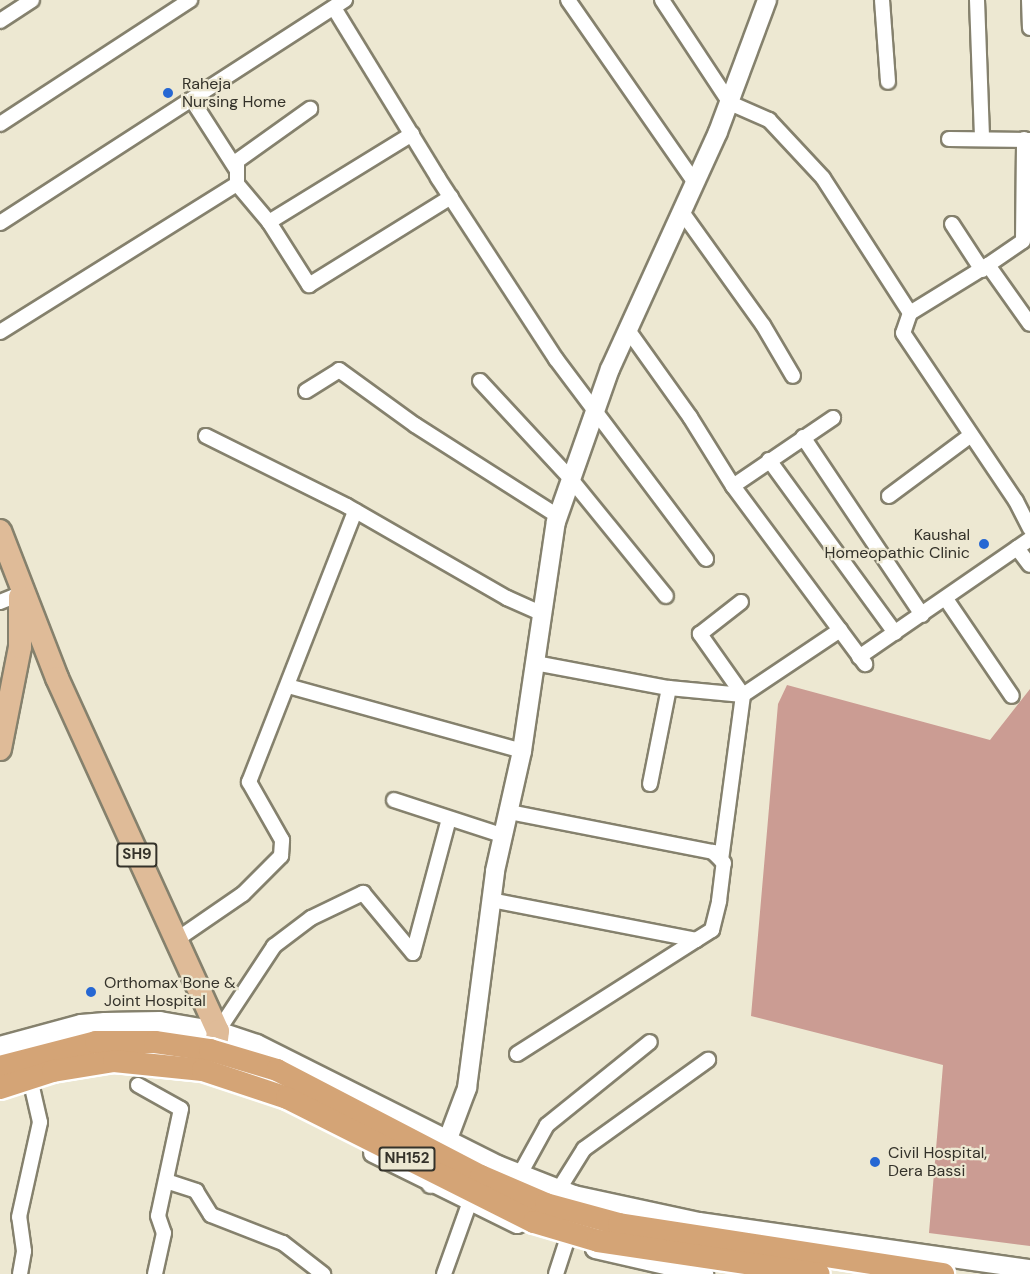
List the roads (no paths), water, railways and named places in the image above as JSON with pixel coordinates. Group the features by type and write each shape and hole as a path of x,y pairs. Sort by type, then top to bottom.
{"highway":[{"name":"NH152","path":"0,1066 96,1042 155,1042 210,1050 277,1070 481,1176 546,1204 619,1224 939,1268"},
{"name":"NH152","path":"0,1088 53,1071 114,1061 172,1064 212,1072 286,1098 534,1222 598,1241 819,1274"}],"main road":[{"name":"SH9","path":"0,531 20,647 7,681 0,749"},
{"name":"SH9","path":"10,583 57,678 218,1031"},
{"path":"211,1082 218,1031"}],"street":[{"path":"0,21 32,0"},
{"path":"0,124 190,0"},
{"path":"568,0 694,181"},
{"path":"662,0 729,103 769,120 823,178 910,313"},
{"path":"430,1184 449,1139 471,1068 491,900 522,751 558,516 594,412 729,103 767,0"},
{"path":"882,0 888,82"},
{"path":"977,0 982,138"},
{"path":"1029,0 1030,28"},
{"path":"0,224 339,4 412,134 451,197 594,412 706,559"},
{"path":"192,100 237,177 309,285 451,197"},
{"path":"237,177 237,161 243,155 310,109"},
{"path":"269,222 412,134"},
{"path":"949,139 1027,139 1028,244 910,313 903,333 1016,501 1030,529"},
{"path":"0,332 237,177"},
{"path":"682,212 763,325 793,376"},
{"path":"952,224 1030,324"},
{"path":"628,330 690,417 733,486 862,660 895,633 1030,538"},
{"path":"306,391 339,370 415,425 558,516"},
{"path":"480,381 570,478 666,596"},
{"path":"733,486 833,418"},
{"path":"889,496 971,435"},
{"path":"206,436 354,510 507,598 543,614"},
{"path":"803,437 922,615"},
{"path":"769,460 895,633"},
{"path":"176,940 243,894 281,856 282,840 249,782 288,686 354,510"},
{"path":"1017,548 1030,565"},
{"path":"946,599 1012,696"},
{"path":"721,860 743,695 700,634 741,602"},
{"path":"536,663 669,688 743,695 840,630"},
{"path":"288,686 522,751"},
{"path":"650,784 669,688"},
{"path":"394,800 504,836"},
{"path":"510,812 713,852 724,863 712,930 518,1054"},
{"path":"218,1031 274,946 311,918 363,893 413,953 448,819"},
{"path":"491,900 696,940"},
{"path":"0,1046 81,1024 105,1022 160,1021 218,1031 257,1044 520,1174 559,1189 699,1222 939,1268 1030,1269"},
{"path":"520,1174 547,1125 650,1042"},
{"path":"559,1189 584,1149 708,1060"},
{"path":"0,1100 32,1086 118,1072 211,1082 267,1100 469,1204 567,1241 642,1262 704,1274"},
{"path":"138,1085 181,1109 158,1216 165,1233 155,1274"},
{"path":"20,1274 25,1264 19,1217 40,1122 32,1086"},
{"path":"166,1181 196,1191 211,1215 283,1243 323,1274"},
{"path":"444,1274 469,1204"},
{"path":"556,1274 567,1241"}],"place":[{"name":"Raheja Nursing Home","path":"168,93"},
{"name":"Kaushal Homeopathic Clinic","path":"984,544"},
{"name":"Orthomax Bone & Joint Hospital","path":"91,992"},
{"name":"Civil Hospital, Dera Bassi","path":"875,1162"}]}
